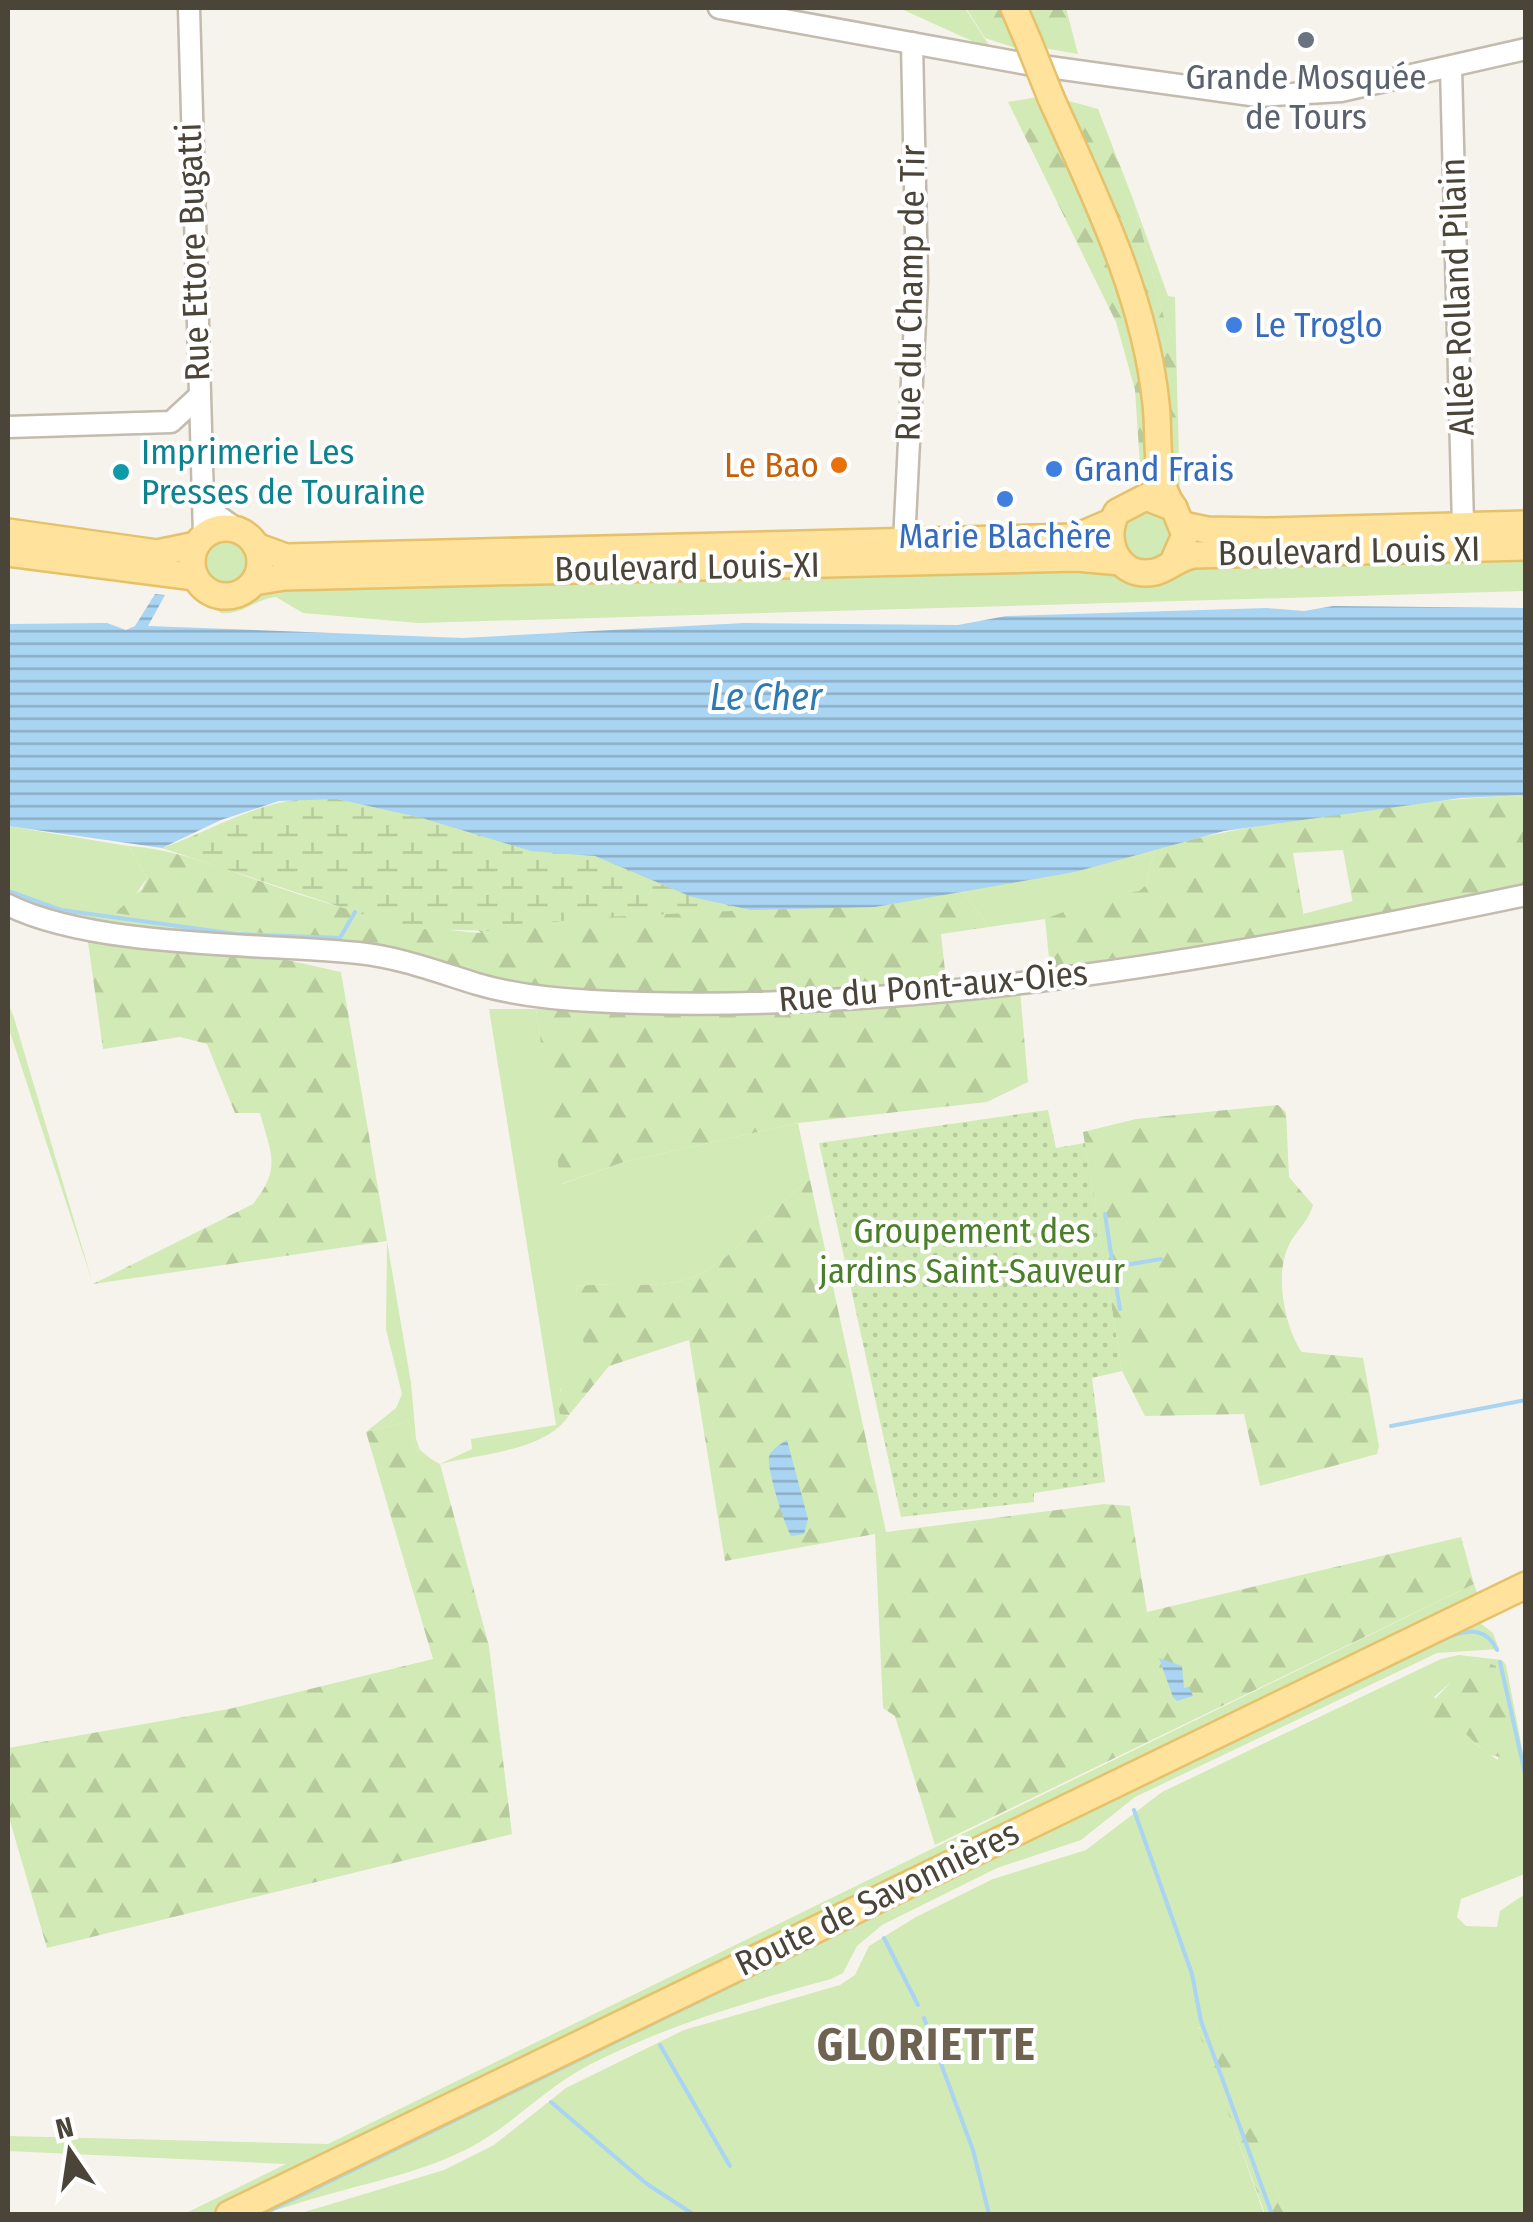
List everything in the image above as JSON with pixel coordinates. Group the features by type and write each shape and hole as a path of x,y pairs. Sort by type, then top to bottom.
{"main road":[{"path":"1014,8 1132,290 1152,371 1158,424 1163,491 1179,517 1183,544 1173,562 1147,572 1121,562 1110,544 1111,522 1151,480 1158,424"},
{"path":"1136,499 1156,498 1179,517"},
{"name":"Boulevard Louis XI","path":"1179,517 1227,530 1526,524"},
{"name":"Boulevard Louis-XI","path":"256,546 286,557 904,542 1076,537 1111,522"},
{"path":"8,532 157,552 235,528 256,546 260,564 254,582 228,596 209,592 195,577 192,555 200,540"},
{"name":"Boulevard Louis XI","path":"1173,562 1193,555 1526,546"},
{"path":"8,554 195,577"},
{"name":"Boulevard Louis-XI","path":"254,582 284,577 1077,558 1121,562"},
{"name":"Route de Savonnières","path":"230,2214 1526,1586"}],"street":[{"name":"Rue Ettore Bugatti","path":"189,8 198,397 206,497 200,540"},
{"path":"719,8 912,43 1258,96 1341,91 1526,49"},
{"name":"Rue du Champ de Tir","path":"904,542 917,281 912,43"},
{"name":"Allée Rolland Pilain","path":"1450,68 1463,525"},
{"path":"8,427 172,422 198,397"},
{"path":"206,497 217,515 235,528"},
{"name":"Rue du Pont-aux-Oies","path":"8,905 40,918 102,930 388,958 481,985 546,997 664,1003 818,998 1094,973 1296,941 1526,894"}],"green space":[{"path":"899,8 965,8 992,50"},
{"path":"966,8 1002,8 1019,49 985,38"},
{"path":"1027,8 1066,8 1078,54 1044,48"},
{"path":"1038,97 1107,258 1133,341 1146,440 1141,480 1135,390 1116,322 1008,102"},
{"path":"1069,101 1098,109 1133,199 1166,325 1176,345 1180,498 1169,482 1162,360 1148,301"},
{"path":"1133,199 1168,296 1175,297 1176,345 1166,325"},
{"path":"1140,508 1164,514 1174,535 1160,560 1141,563 1122,549 1122,522"},
{"path":"226,539 241,546 248,561 241,576 226,583 211,576 204,561 211,546"},
{"path":"1526,556 1525,591 419,623 303,613 276,597 221,613 190,588 208,599 224,602 259,590 1179,570 1201,565 1202,569 1247,568 1247,564"},
{"path":"1525,795 1525,887 1356,920 1343,850 1293,853 1306,929 1050,968 1045,919 1103,897 1139,891 1146,885 1155,848 1339,812"},
{"path":"312,798 337,799 595,856 692,897 751,910 585,918 546,923 523,932 423,929 374,918 162,848 267,806"},
{"path":"337,799 422,818 531,851 567,852 875,907 961,889 989,927 941,934 946,980 684,997 616,996 504,986 387,950 115,913 142,889 147,878 128,846 185,856 378,917 481,933"},
{"path":"8,826 128,846 147,878 134,897 307,937 387,950 67,919 8,898"},
{"path":"1155,848 1146,885 1139,891 1045,919 989,927 961,889 1075,872"},
{"path":"1353,901 1356,920 1306,929 1303,914"},
{"path":"87,935 255,953 341,972 387,1241 93,1284 253,1204 268,1180 272,1160 260,1113 235,1113 207,1044 180,1037 103,1049"},
{"path":"1020,990 1028,1082 987,1102 798,1123 624,1162 561,1184 536,1009 597,1012 598,1007"},
{"path":"8,1003 14,1018 93,1284 8,1026"},
{"path":"489,1009 536,1009 562,1184 624,1162 798,1123 810,1180 733,1251 701,1274 658,1284 576,1286 586,1353 560,1390 566,1416 569,1415 559,1427 529,1444 440,1464 472,1449 471,1439 556,1425"},
{"path":"1278,1105 1286,1112 1289,1177 1313,1205 1285,1257 1282,1285 1286,1315 1302,1352 1363,1358 1379,1446 1377,1454 1260,1486 1244,1414 1145,1416 1122,1371 1083,1132 1136,1119"},
{"name":"Groupement des jardins Saint-Sauveur","path":"1048,1110 1056,1148 1085,1143 1122,1371 1092,1378 1105,1482 1034,1493 1034,1502 901,1517 819,1143"},
{"path":"810,1180 886,1532 1104,1504 1130,1506 1147,1612 1461,1537 1474,1584 935,1845 895,1716 883,1708 875,1534 725,1561 689,1340 609,1366 569,1415 560,1414 561,1388 585,1353 576,1286 658,1284 701,1274 733,1251"},
{"path":"387,1241 411,1383 416,1439 420,1450 435,1462 418,1452 409,1421 366,1432 396,1408 402,1394 386,1329"},
{"path":"409,1421 418,1452 440,1464 489,1646 512,1834 47,1948 8,1814 8,1748 229,1709 433,1659 366,1432"},
{"path":"1474,1584 1477,1593 216,2214 184,2214 286,2164 8,2151 8,2136 328,2144"},
{"path":"1480,1623 1493,1633 1499,1649 1437,1653 1135,1797 1081,1840 997,1868 882,1925 857,1946 843,1973 831,1979 708,2016 618,2051 574,2073 483,2140 444,2159 283,2208 246,2214 1469,1624"},
{"path":"1459,1655 1502,1660 1506,1665 1525,1764 1525,1874 1461,1899 1457,1917 1466,1926 1497,1927 1500,1911 1525,1894 1525,2214 1286,2214 1216,2029 1198,2027 1264,2214 298,2214 444,2170 494,2145 566,2088 684,2030 840,1985 855,1975 869,1946 916,1917 993,1879 1086,1850 1162,1792 1441,1659","holes":["1496,1666 1501,1695 1498,1760 1479,1747 1434,1697 1450,1683"]},
{"path":"1457,1660 1481,1660 1496,1666 1516,1750 1508,1758 1488,1755 1464,1732 1443,1732 1425,1710 1450,1683 1449,1672"},
{"path":"1199,2023 1213,2023 1222,2042 1286,2214 1265,2214 1199,2033"}],"water":[{"name":"Le Cher","path":"155,594 165,595 148,626 463,638 744,623 958,625 1006,616 1267,608 1304,611 1333,606 1525,608 1525,795 1461,798 1224,831 1075,872 875,907 751,910 692,897 595,856 531,851 422,818 337,799 279,801 221,820 162,848 8,826 8,624 107,623 126,630 135,626"},
{"path":"787,1440 808,1519 804,1534 791,1536 769,1464 772,1452"},
{"path":"1159,1658 1182,1666 1184,1688 1189,1687 1193,1696 1177,1701 1173,1697"}],"waterway":[{"path":"8,891 61,910 236,934 340,938 355,912"},
{"path":"1105,1214 1113,1267"},
{"path":"1120,1309 1113,1267 1161,1259"},
{"path":"1391,1426 1526,1400"},
{"path":"1213,1751 1451,1636 1478,1632 1489,1638 1497,1650"},
{"path":"1500,1662 1526,1778"},
{"path":"263,2214 1096,1807"},
{"path":"1134,1810 1192,1974 1201,2021 1272,2214"},
{"path":"884,1938 918,2005"},
{"path":"924,2018 973,2150 989,2214"},
{"path":"660,2045 730,2166"},
{"path":"551,2102 647,2184 693,2214"}],"place":[{"name":"Grande Mosquée de Tours","path":"1306,40"},
{"name":"Le Troglo","path":"1234,325"},
{"name":"Le Bao","path":"839,465"},
{"name":"Grand Frais","path":"1054,469"},
{"name":"Imprimerie Les Presses de Touraine","path":"121,472"},
{"name":"Marie Blachère","path":"1005,499"}],"district":[{"name":"GLORIETTE","path":"927,2044"}]}
